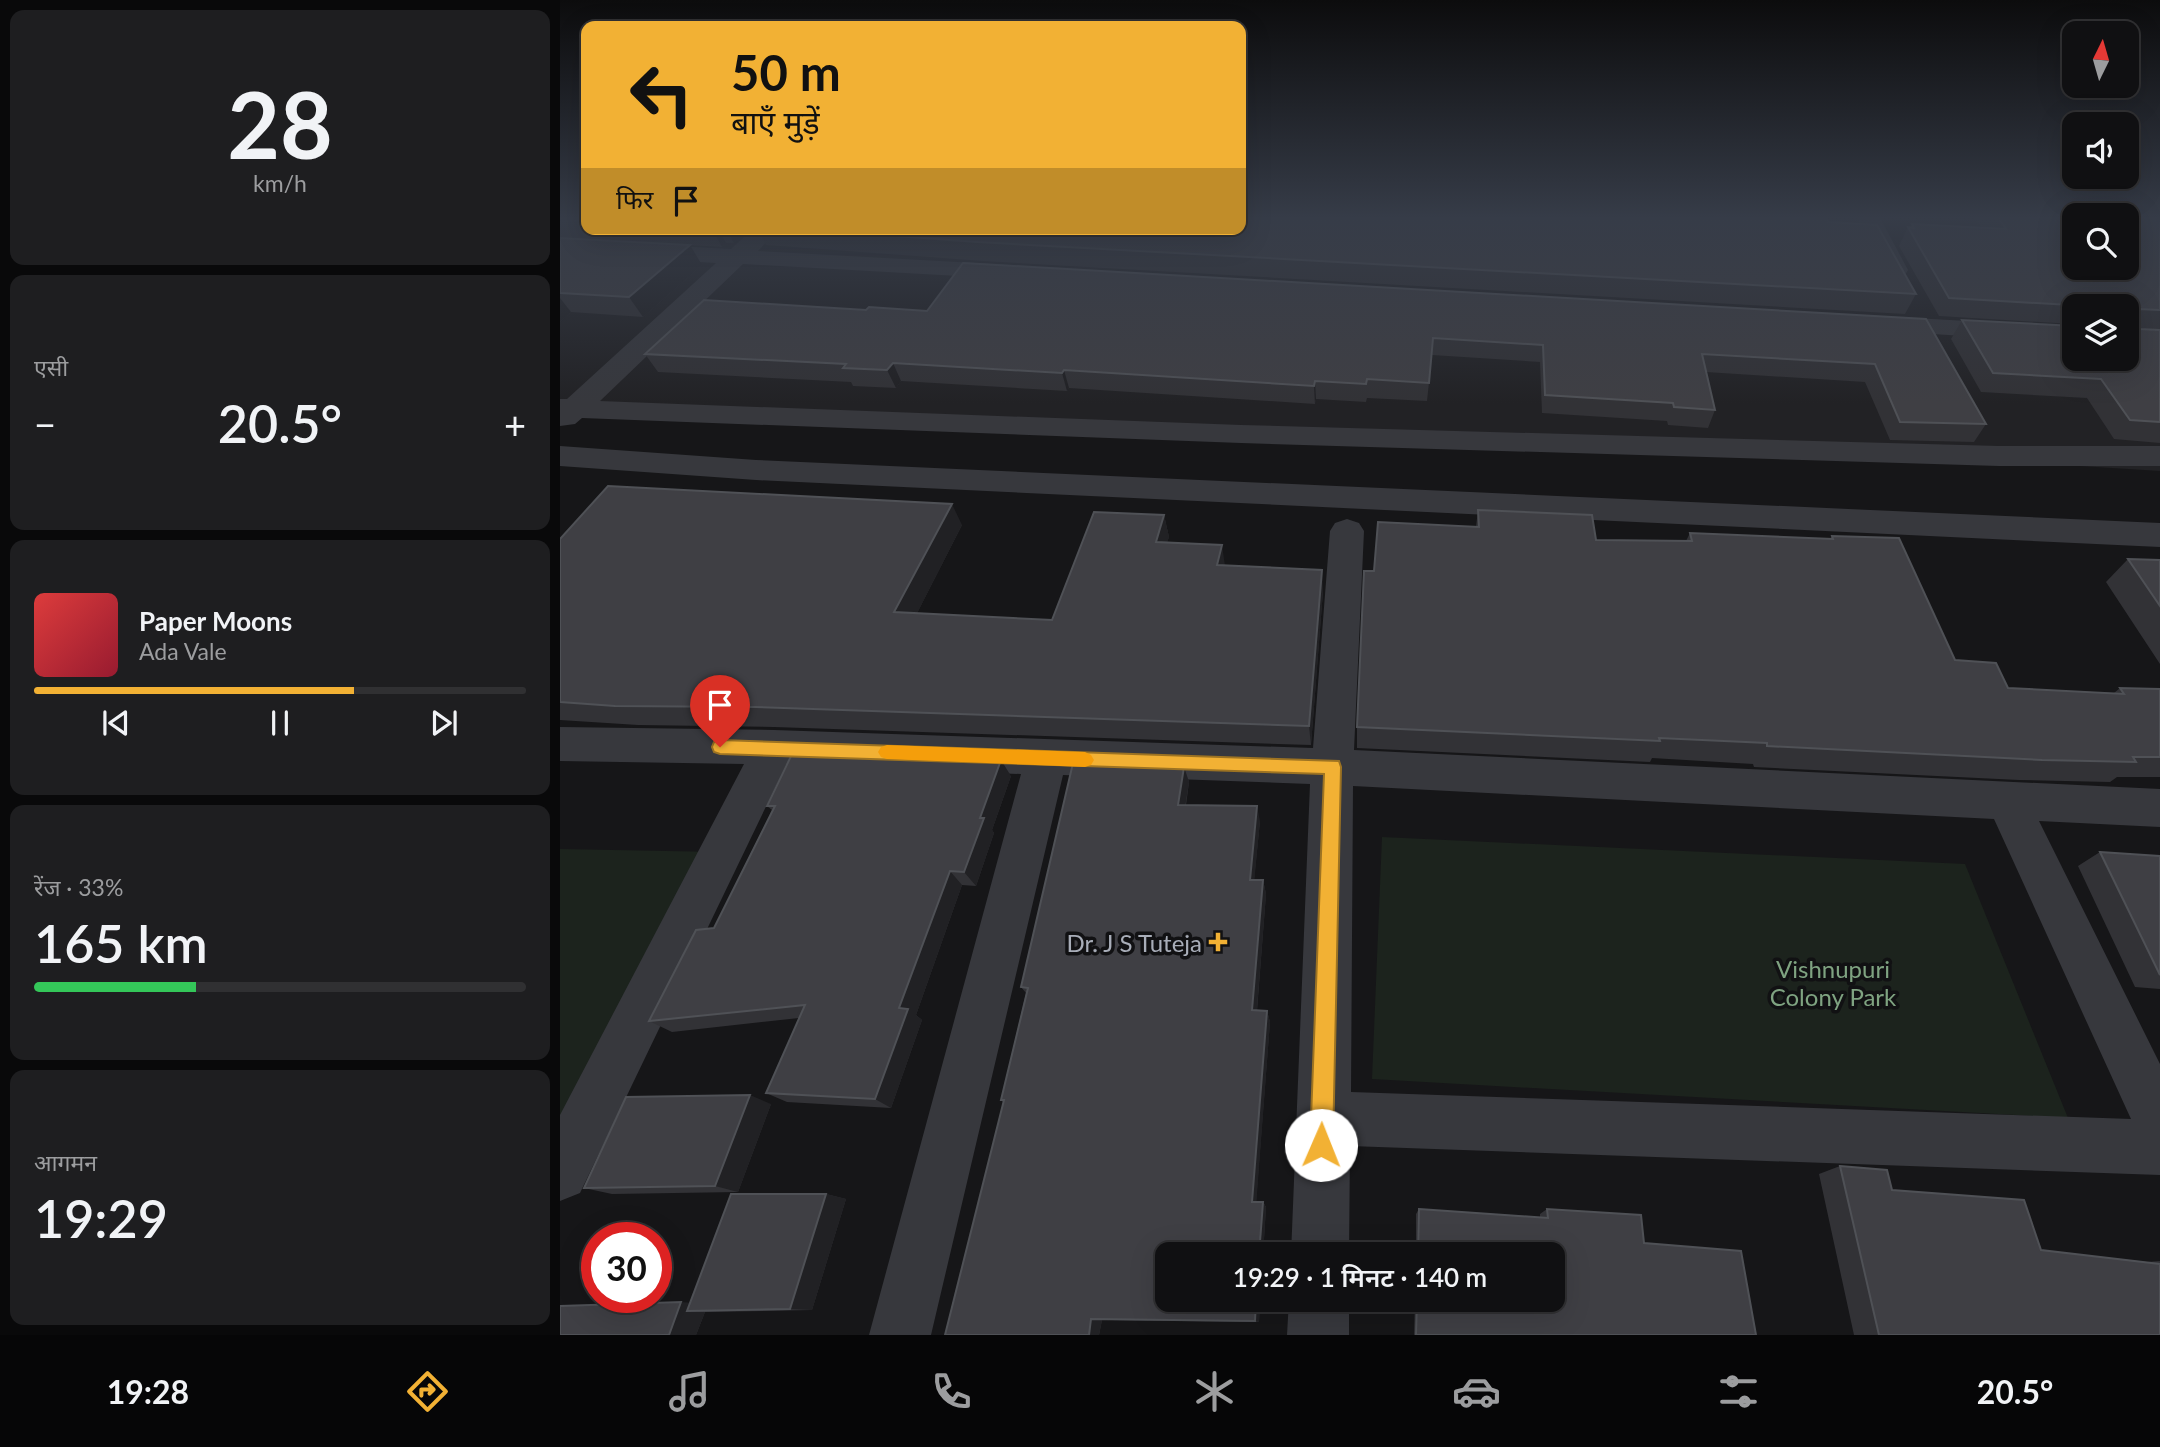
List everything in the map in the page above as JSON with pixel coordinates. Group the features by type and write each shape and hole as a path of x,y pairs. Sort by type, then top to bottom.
{"street":[{"path":"565,413 713,278"},
{"path":"1900,278 1932,338"},
{"path":"1856,322 1932,338 2062,335"},
{"path":"565,413 1241,435 1992,444 2160,456"},
{"path":"560,456 756,470 2160,535"},
{"path":"1320,1242 1332,767 1348,531"},
{"path":"560,744 774,747 1046,759 1332,767 2008,803 2160,808"},
{"path":"560,1173 774,747"},
{"path":"900,1335 1046,759"},
{"path":"2008,803 2160,1121"},
{"path":"1322,1118 2160,1147"},
{"path":"1318,1335 1319,1312"}],"shaded area":[{"path":"560,278 2160,278 2160,471 1888,454 560,400"}],"green space":[{"name":"Vishnupuri Colony Park","path":"1382,837 1965,864 2068,1118 1372,1079"},
{"path":"560,849 720,852 560,1155"}],"building":[{"path":"560,278 651,278 629,297 560,293"},
{"path":"952,278 1226,278 1926,319 1986,424 1900,422 1875,364 1702,354 1715,410 1674,407 1673,403 1545,395 1543,345 1433,338 1429,383 1367,379 1366,384 1315,381 1314,386 1064,370 1062,373 893,363 887,370 843,368 846,364 645,354 704,300 927,311"},
{"path":"1632,278 1907,278 1916,294"},
{"path":"1938,278 2160,278 2160,310 2139,309 2139,294 2062,294 2062,305 1949,298"},
{"path":"1962,320 2062,325 2062,371 2139,371 2139,329 2160,330 2160,422 2130,420 2101,379 1993,373"},
{"path":"608,486 952,504 894,612 1052,620 1094,512 1164,515 1156,542 1222,545 1217,565 1322,570 1309,726 755,707 615,706 560,702 560,539"},
{"path":"1478,510 1592,515 1596,540 1692,541 1690,533 1833,539 1832,536 1899,538 1955,660 1996,663 2008,688 2124,694 2120,688 2160,689 2160,757 2133,757 2136,762 2042,760 1767,746 1767,743 1659,738 1660,741 1357,727 1364,571 1374,571 1378,522 1479,527"},
{"path":"2128,559 2160,560 2160,606"},
{"path":"793,752 1001,760 964,872 950,871 899,1008 908,1009 875,1099 766,1093 805,1005 649,1021 696,930 714,928 775,806 767,806"},
{"path":"1073,763 1184,767 1178,805 1257,806 1250,880 1263,880 1252,1010 1267,1011 1252,1202 1263,1202 1260,1242 1155,1242 1155,1312 1255,1312 1255,1321 1091,1319 1089,1335 945,1335 1004,1100 1001,1100 1028,988 1021,987"},
{"path":"2100,852 2160,856 2160,975"},
{"path":"750,1095 715,1186 584,1188 626,1097"},
{"path":"1840,1166 1887,1170 1892,1190 2024,1200 2041,1250 2160,1264 2160,1335 1879,1335"},
{"path":"731,1194 826,1194 790,1309 687,1311"},
{"path":"1419,1209 1548,1218 1547,1209 1641,1215 1644,1243 1741,1251 1756,1335 1416,1335 1417,1312 1565,1312 1565,1242 1418,1242"},
{"path":"672,1302 681,1302 669,1335 560,1335 560,1306 581,1305 581,1313 672,1313"}],"slow traffic":[{"path":"887,752 1085,760"}],"place":[{"name":"Dr. J S Tuteja","path":"1218,942"}],"route":[{"path":"720,747 1332,767 1321,1145"}]}
